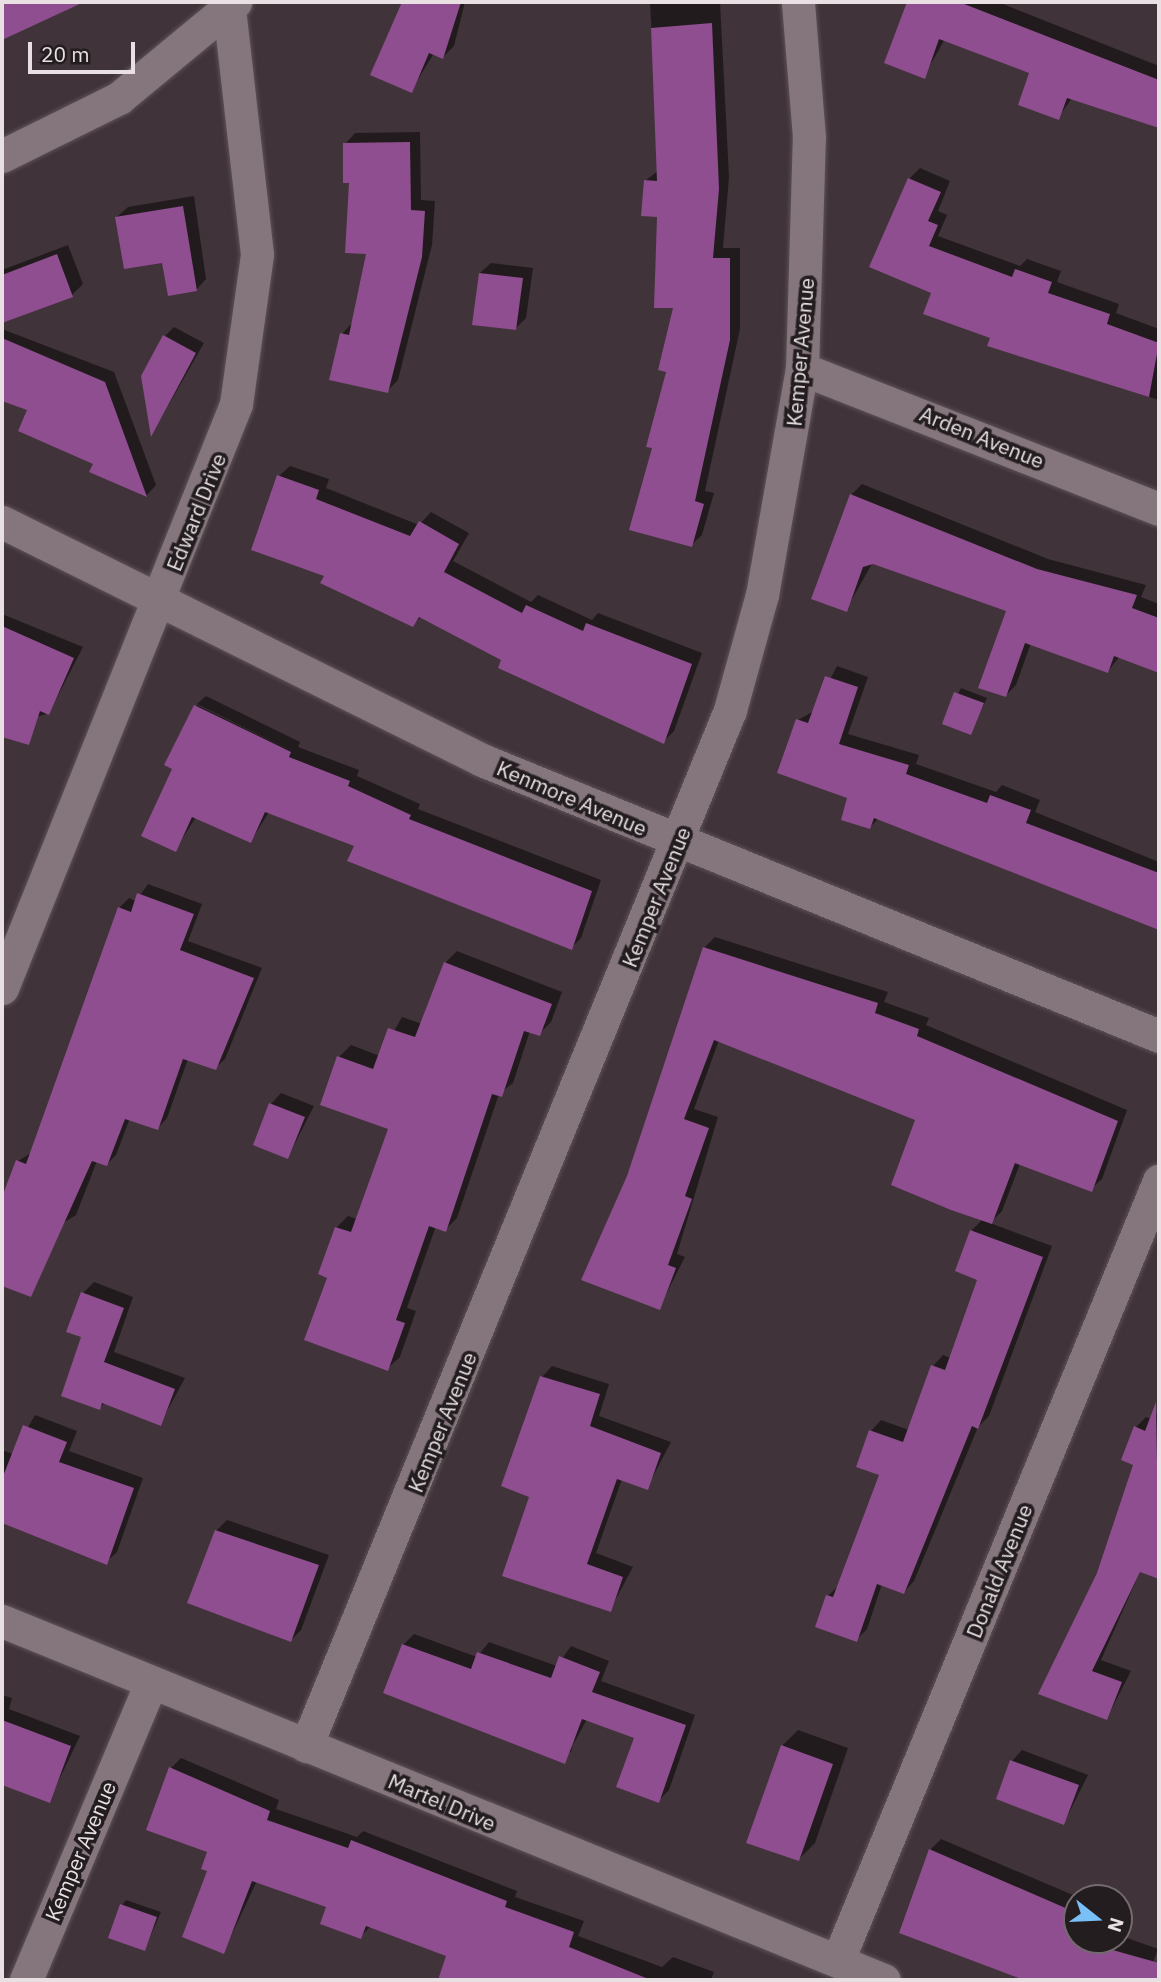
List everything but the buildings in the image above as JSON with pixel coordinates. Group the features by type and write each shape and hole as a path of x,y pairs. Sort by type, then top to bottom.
{"street":[{"name":"Kemper Avenue","path":"306,1746 679,842 730,710 762,595 802,369 809,137 799,2"},
{"path":"2,156 119,98 232,5"},
{"name":"Edward Drive","path":"2,988 224,442 252,325 257,254 251,173 232,5"},
{"name":"Arden Avenue","path":"802,369 1159,509"},
{"name":"Kenmore Avenue","path":"2,522 161,598 482,760 1159,1036"},
{"name":"Donald Avenue","path":"838,1961 1159,1181"},
{"name":"Martel Drive","path":"2,1621 884,1980"},
{"name":"Kemper Avenue","path":"26,1980 151,1683"}]}
